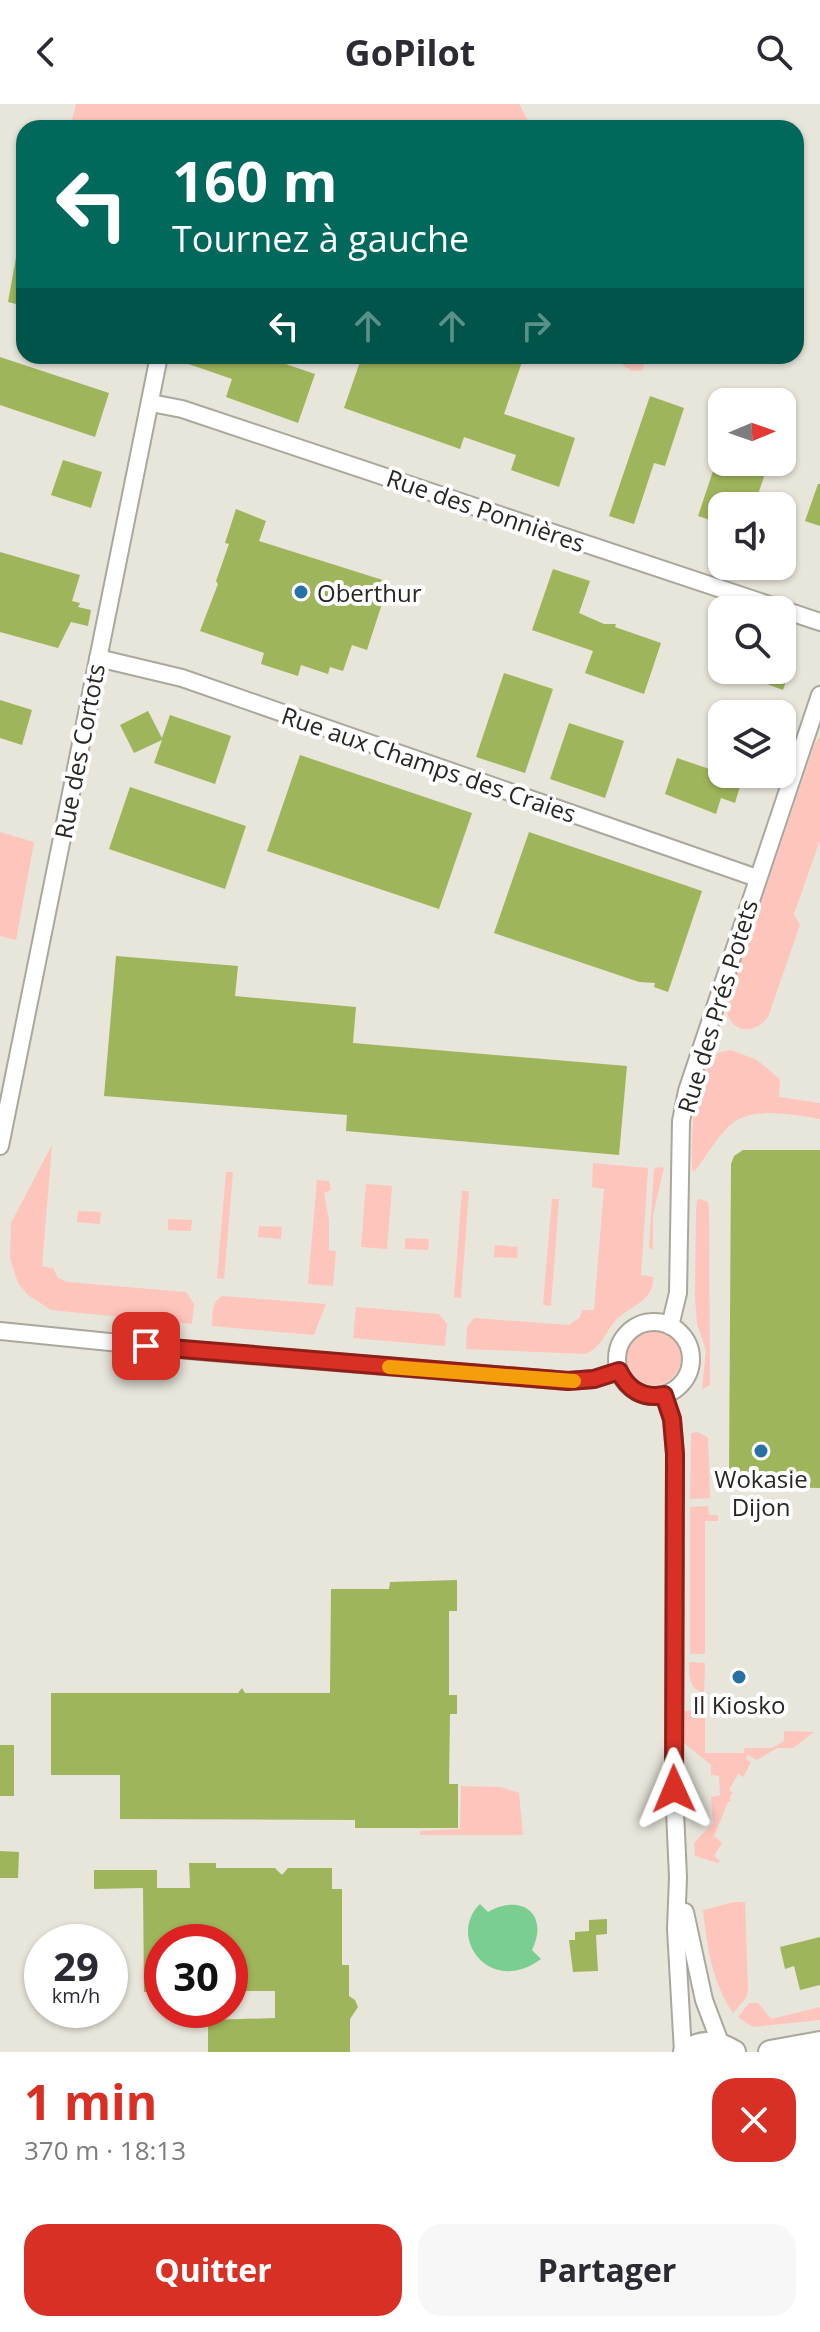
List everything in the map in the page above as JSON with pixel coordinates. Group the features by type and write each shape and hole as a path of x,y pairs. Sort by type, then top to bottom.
{"main road":[{"path":"770,2052 820,2043"},
{"path":"684,2052 701,2044 728,2048"}],"street":[{"name":"Rue des Cortots","path":"0,1146 158,364"},
{"name":"Rue des Ponnières","path":"151,403 182,409 820,622"},
{"name":"Rue aux Champs des Craies","path":"98,658 182,678 757,878"},
{"name":"Rue des Prés Potets","path":"670,1326 678,1293 681,1121 699,1050 820,695"},
{"path":"649,1323 670,1326 684,1337 691,1360 683,1382 664,1395 649,1396 635,1391 619,1371 619,1350 630,1332 649,1323"},
{"path":"0,1331 199,1351 568,1381 594,1379 619,1371"},
{"path":"664,1395 672,1419 675,1454 673,1699 678,1877 676,1929 684,2052"},
{"path":"678,1877 710,2020 728,2048"}],"shaded area":[{"path":"76,104 519,104 528,120 72,120"},
{"path":"621,364 644,364 643,370 632,371"},
{"path":"820,736 820,840 794,914 800,925 768,1017 755,1028 741,1028 730,1020 726,1004 815,743"},
{"path":"0,832 34,842 16,940 0,936"},
{"path":"731,1050 757,1060 780,1079 779,1097 820,1103 820,1119 773,1113 749,1115 729,1126 695,1171 692,1170 693,1129 698,1083 709,1059"},
{"path":"52,1145 42,1266 53,1268 58,1278 67,1282 186,1292 194,1304 192,1324 51,1310 28,1295 18,1283 10,1259 11,1223"},
{"path":"593,1163 648,1168 641,1275 653,1277 646,1298 616,1320 599,1344 585,1354 466,1349 467,1327 474,1318 569,1325 580,1317 582,1310 594,1310 604,1189 592,1187"},
{"path":"664,1168 653,1215 653,1249 649,1248 654,1169"},
{"path":"226,1172 233,1172 224,1279 217,1278"},
{"path":"317,1180 329,1181 331,1190 324,1193 329,1220 329,1250 336,1251 333,1286 308,1284"},
{"path":"366,1184 392,1186 387,1249 361,1247"},
{"path":"462,1191 469,1191 461,1298 454,1297"},
{"path":"552,1199 559,1199 551,1306 543,1305"},
{"path":"697,1200 708,1202 709,1207 710,1385 702,1389 706,1350 697,1324 695,1298 696,1213"},
{"path":"78,1211 101,1212 100,1224 77,1222"},
{"path":"168,1219 192,1220 191,1231 168,1230"},
{"path":"259,1226 282,1227 281,1239 258,1237"},
{"path":"405,1238 429,1239 428,1250 405,1249"},
{"path":"495,1245 518,1247 517,1258 494,1257"},
{"path":"223,1296 326,1304 314,1335 212,1326 215,1305"},
{"path":"356,1307 439,1314 447,1324 445,1346 353,1338"},
{"path":"654,1331 673,1339 681,1358 673,1377 654,1385 635,1377 627,1358 635,1339"},
{"path":"698,1432 708,1438 710,1498 690,1499 691,1433"},
{"path":"708,1506 709,1515 718,1515 718,1521 705,1521 705,1654 690,1654 690,1507"},
{"path":"689,1662 705,1663 704,1692 715,1694 701,1692 693,1686"},
{"path":"705,1710 705,1753 743,1753 745,1748 772,1748 784,1741 784,1731 814,1732 793,1748 777,1748 757,1760 748,1755 746,1759 751,1762 743,1777 738,1774 729,1790 733,1793 731,1801 714,1836 722,1843 714,1856 720,1861 718,1863 695,1856 694,1843 713,1823 711,1797 720,1795 719,1776 711,1775 711,1765 684,1743 684,1711"},
{"path":"461,1786 500,1787 519,1793 523,1835 420,1835 420,1831 460,1829"},
{"path":"745,1902 748,1990 746,1998 733,2013 715,1977 703,1910"},
{"path":"480,1904 488,1912 511,1905 529,1910 537,1926 532,1950 541,1959 522,1969 505,1971 490,1967 479,1958 471,1946 468,1932 471,1917"},
{"path":"749,2003 758,2003 771,2019 820,2007 820,2020 753,2027 738,2017"}],"building":[{"path":"16,258 16,304 8,302"},
{"path":"0,357 109,393 95,437 0,405"},
{"path":"188,364 286,364 315,374 298,423 226,397 232,379"},
{"path":"359,364 521,364 504,414 575,438 559,487 511,470 516,455 464,437 460,449 344,408"},
{"path":"650,396 684,408 665,466 654,463 634,524 609,516"},
{"path":"63,460 102,472 91,508 51,495"},
{"path":"711,476 764,476 759,492 708,492 708,519 698,516"},
{"path":"820,484 820,526 805,521"},
{"name":"Oberthur","path":"236,509 266,521 259,541 389,582 367,650 352,645 343,671 330,667 328,674 301,665 298,676 261,664 264,653 200,631 218,584 216,581 229,544 225,543"},
{"path":"0,552 80,575 72,601 80,603 78,607 91,610 88,626 71,622 58,648 0,632"},
{"path":"553,569 590,581 579,613 661,643 644,694 585,673 593,651 532,630"},
{"path":"504,673 553,689 525,773 476,757"},
{"path":"767,684 785,684 783,690"},
{"path":"0,700 32,710 22,745 0,738"},
{"path":"148,711 162,738 170,715 231,736 215,784 154,763 162,740 134,753 120,725"},
{"path":"569,723 624,741 605,798 550,779"},
{"path":"300,755 472,813 439,909 267,851"},
{"path":"677,758 708,768 708,788 740,788 735,803 721,798 716,814 665,794"},
{"path":"130,787 246,826 225,889 109,849"},
{"path":"529,832 702,891 668,992 654,987 655,983 639,982 494,933"},
{"path":"116,956 238,966 235,996 356,1007 353,1043 627,1066 619,1155 346,1131 347,1115 104,1096"},
{"path":"743,1150 820,1150 820,1488 740,1487 729,1476 731,1164 734,1156"},
{"path":"457,1580 457,1611 449,1611 449,1695 457,1695 457,1714 450,1714 449,1784 458,1784 458,1828 355,1828 355,1820 120,1819 120,1775 51,1775 51,1693 238,1693 242,1688 245,1693 330,1693 331,1589 389,1589 390,1582"},
{"path":"0,1745 14,1745 14,1796 0,1796"},
{"path":"0,1851 19,1852 18,1878 0,1878"},
{"path":"189,1863 216,1863 216,1868 275,1868 282,1875 288,1868 332,1868 332,1889 342,1889 342,1965 349,1965 349,1996 358,2007 350,2019 350,2052 208,2052 208,2028 248,2028 248,2019 275,2018 275,1991 248,1991 248,1924 144,1924 144,1992 143,1888 94,1889 94,1870 157,1870 157,1888 190,1888"},
{"path":"607,1919 607,1934 596,1935 598,1971 573,1972 569,1940 575,1940 575,1932 589,1931 589,1920"},
{"path":"820,1937 820,1985 800,1990 794,1966 785,1969 780,1947"}],"slow traffic":[{"path":"389,1367 574,1381"}],"place":[{"name":"Oberthur","path":"301,592"},
{"name":"Wokasie Dijon","path":"761,1451"},
{"name":"Il Kiosko","path":"739,1677"}],"route":[{"path":"146,1346 568,1381 594,1379 619,1371 635,1391 649,1396 664,1395 672,1419 675,1454 674,1789"}]}
